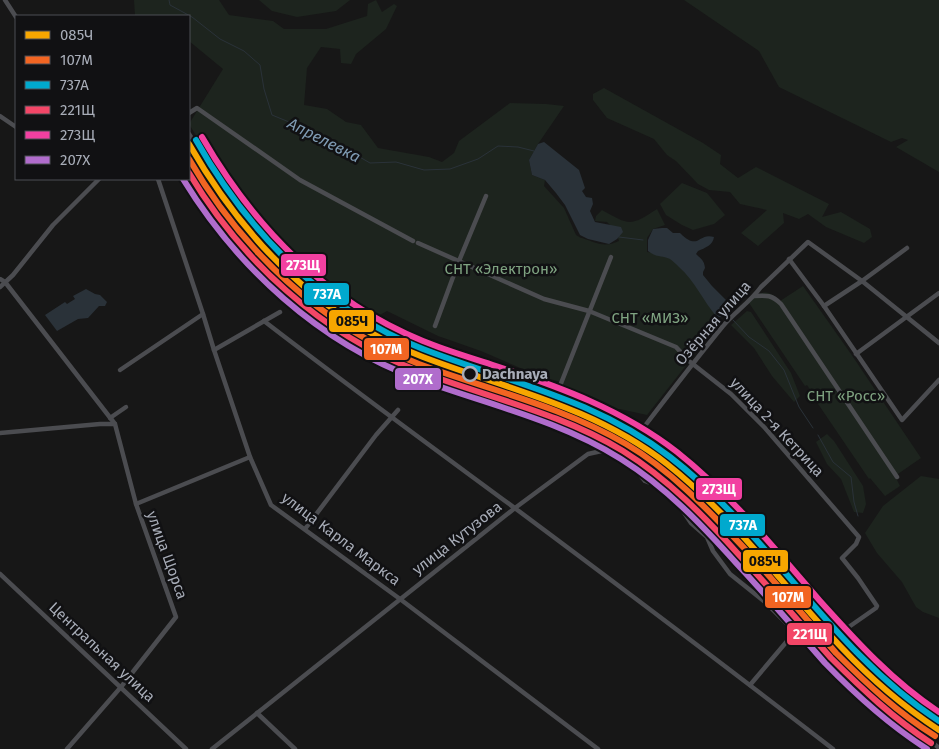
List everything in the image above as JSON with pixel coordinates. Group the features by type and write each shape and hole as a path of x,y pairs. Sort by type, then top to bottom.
{"street":[{"path":"5,0 15,15"},
{"name":"улица 2-я Кетрица","path":"190,112 197,108 300,180 415,242 544,299 589,311 676,347 731,394 764,428 859,537 856,544 842,558 877,606 843,630"},
{"path":"0,116 15,126"},
{"path":"190,136 232,200 293,266 327,296 397,340 440,356 486,367 501,377 573,403 616,426 623,428 644,427"},
{"path":"0,287 2,280 13,274 53,226 98,180"},
{"name":"улица Карла Маркса","path":"158,180 250,457 271,504 598,749"},
{"path":"435,326 486,196"},
{"name":"Озёрная улица","path":"644,427 724,325 808,242 862,281"},
{"path":"824,306 907,248"},
{"path":"556,396 611,257"},
{"path":"789,259 824,306 902,420 939,380"},
{"path":"2,280 115,424"},
{"path":"862,281 939,343"},
{"path":"856,354 939,293"},
{"path":"754,296 775,298 781,304 897,477"},
{"path":"214,350 280,312"},
{"path":"120,370 203,314"},
{"path":"264,321 833,749"},
{"path":"110,418 126,408"},
{"path":"305,530 376,435 398,410"},
{"path":"604,419 622,419 644,427 728,500 880,670 903,690 939,715"},
{"path":"0,433 115,424"},
{"name":"улица Щорса","path":"68,749 121,687 176,617 136,504 115,424"},
{"name":"улица Кутузова","path":"212,749 515,508 588,454 606,450 631,464 646,481 665,490 679,505 691,523 707,537 712,549 725,569 765,602 796,633"},
{"path":"136,504 250,457"},
{"name":"Центральная улица","path":"0,574 186,749"},
{"path":"750,685 796,633 843,676 856,691 882,707 908,731 939,748"},
{"path":"257,713 295,749"}],"green space":[{"path":"134,0 219,0 229,15 273,21 284,29 326,29 367,16 368,4 376,0 382,12 394,4 397,6 386,29 356,54 351,64 341,63 340,49 321,47 307,68 304,105 327,109 346,122 361,125 378,148 429,157 442,162 454,153 459,141 510,103 564,106 529,160 532,175 545,180 544,186 564,208 576,235 596,243 609,244 619,241 615,230 607,222 595,221 596,216 602,210 618,219 630,222 641,219 657,209 665,225 653,229 647,238 647,252 667,254 691,274 721,321 647,415 620,409 606,411 562,390 561,382 539,376 481,351 438,336 387,311 374,318 324,285 311,272 309,275 253,219 237,199 190,126 190,122 223,69 190,42 190,15 135,15"},
{"path":"259,0 350,0 336,11 297,17 272,11"},
{"path":"684,0 939,0 939,172 896,147 908,140 902,138 891,142 779,87 759,51"},
{"path":"604,88 721,155 720,164 738,178 756,167 829,204 822,217 841,212 870,229 872,237 864,243 826,227 808,214 799,219 783,213 784,223 758,246 741,233 767,210 740,204 730,192 709,190 698,184 676,161 667,155 654,139 607,118 593,100 593,94"},
{"path":"682,183 707,193 725,215 714,224 693,230 666,215 660,204"},
{"name":"СНТ «Росс»","path":"803,286 921,458 895,476 900,486 885,496 869,479 807,385 805,386 747,300 757,295 768,293 780,301"},
{"path":"747,311 751,312 791,373 800,396 794,402 772,376 754,348 731,325"},
{"path":"827,434 834,441 863,486 866,504 863,513 854,512 841,479 827,464 816,442"},
{"path":"921,476 939,479 939,618 916,607 902,582 877,553 865,533 883,506"}],"shaded area":[{"path":"544,142 579,170 585,188 582,191 586,197 592,198 593,204 590,211 595,222 621,227 623,232 617,239 609,244 580,235 565,205 556,193 545,180 532,175 529,160 538,144"},
{"path":"667,228 673,233 680,233 691,241 709,236 714,237 710,244 696,254 704,263 703,275 726,300 728,308 721,317 717,317 690,278 670,259 654,255 648,251 648,240 653,229"},
{"path":"86,289 100,295 107,302 105,306 99,306 88,318 78,319 57,331 45,315 65,302 67,304 75,299 73,296"}],"waterway":[{"name":"Апрелевка","path":"169,0 170,5 188,15"},
{"name":"Апрелевка","path":"190,16 220,39 244,51 260,65 264,89 272,115 311,131 370,163 396,162 424,170 450,169 478,159 498,146 518,147 534,151"},
{"name":"Апрелевка","path":"619,237 643,240"},
{"path":"725,312 729,315"},
{"name":"Апрелевка","path":"733,320 749,337 769,351 784,370 799,407 813,428"},
{"name":"Апрелевка","path":"818,435 833,462 851,477 858,516"}],"transit line":[{"name":"273Щ","path":"202,137 222,170 269,231 295,258 354,305 423,341 544,382 590,401 635,424 677,452 734,504 861,646 906,688 939,712"},
{"name":"737А","path":"196,140 239,206 264,236 321,290 353,313 387,333 423,349 581,406 641,437 670,457 706,488 739,521 833,627 866,661 901,693 939,721"},
{"name":"085Ч","path":"190,146 210,179 259,242 287,271 317,297 350,320 385,341 423,357 549,401 580,414 639,444 667,464 737,529 864,671 888,692 939,730"},
{"name":"107М","path":"190,161 233,224 259,253 287,281 349,329 383,348 419,364 576,419 626,444 659,466 704,506 848,665 896,708 935,736"},
{"name":"221Щ","path":"190,175 233,235 259,264 286,291 316,315 348,336 381,355 416,370 548,415 599,437 640,462 671,486 713,527 843,670 891,714 931,743"},
{"name":"207Х","path":"184,180 229,242 255,271 314,323 347,345 382,364 418,379 522,414 573,434 621,459 653,482 683,507 710,535 825,663 849,687 886,720 927,749"}],"place":[{"name":"Dachnaya","path":"470,374"}],"park label":[{"name":"СНТ «Электрон»","path":"501,269"},
{"name":"СНТ «МИЗ»","path":"650,318"}]}
